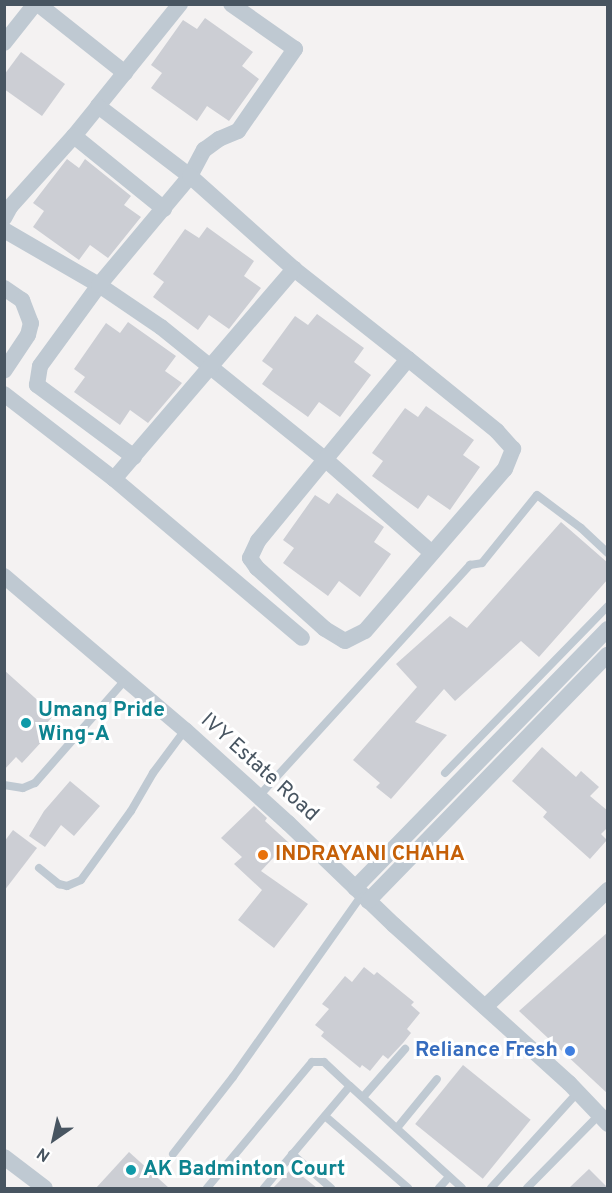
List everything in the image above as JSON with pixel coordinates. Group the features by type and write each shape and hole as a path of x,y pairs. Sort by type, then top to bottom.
{"street":[{"path":"4,43 36,4 125,73"},
{"path":"4,218 10,207 74,136 180,4"},
{"path":"134,457 37,385 40,366 99,285 190,176 204,150 219,139 238,131 295,49 231,4"},
{"path":"98,106 190,176 294,268 408,359 497,431 513,449 505,469 365,631 345,641 325,629 257,568 250,558 258,541 408,359"},
{"path":"74,136 164,209"},
{"path":"4,230 99,285 211,366 326,460 432,553"},
{"path":"114,479 294,268"},
{"path":"4,288 22,300 31,323 28,336 4,371"},
{"path":"4,394 114,479 302,638"},
{"name":"IVY Estate Road","path":"4,576 259,796 578,1093 603,1120"},
{"path":"362,894 491,737 608,629"},
{"path":"362,894 510,755 608,654"},
{"path":"485,1007 608,890"},
{"path":"4,1157 45,1188"}],"lane":[{"path":"259,796 470,565 482,563 537,495 581,528 608,553"},
{"path":"445,772 491,737 529,687 608,606"},
{"path":"4,784 23,788 35,783 126,679"},
{"path":"39,868 59,884 74,884 81,880 185,730"},
{"path":"491,737 510,755"},
{"path":"173,1154 233,1077 362,894"},
{"path":"363,1097 405,1048"},
{"path":"207,1188 312,1062 324,1062 462,1188"},
{"path":"397,1128 437,1078"},
{"path":"264,1188 350,1086"},
{"path":"491,1188 578,1093"},
{"path":"325,1116 408,1188"},
{"path":"527,1188 603,1120"},
{"path":"292,1154 331,1188"},
{"path":"440,1188 449,1177"}],"building":[{"path":"205,18 253,52 242,66 259,79 229,121 207,106 197,121 151,88 162,73 151,65 183,20 197,29"},
{"path":"21,52 65,84 42,116 4,89 4,75"},
{"path":"67,159 79,168 85,159 131,196 124,205 141,217 108,258 90,245 79,260 33,227 44,211 33,203"},
{"path":"207,227 254,261 244,276 261,288 229,329 209,315 198,330 153,297 164,282 153,274 185,229 199,238"},
{"path":"317,314 364,348 354,362 371,375 340,417 319,402 308,417 262,384 273,369 262,361 295,316 308,325"},
{"path":"128,322 176,356 165,371 182,383 148,423 130,410 120,425 74,392 85,377 74,369 106,323 120,333"},
{"path":"426,406 474,440 463,455 480,467 450,510 428,495 418,509 372,476 383,461 372,453 405,408 418,417"},
{"path":"337,493 384,527 374,542 391,554 360,597 339,581 328,596 283,563 294,548 283,540 315,495 329,504"},
{"path":"561,522 608,563 608,579 539,657 521,641 455,701 444,689 415,722 447,735 391,799 376,787 380,783 353,760 417,687 396,664 450,616 467,628"},
{"name":"Umang Pride Wing-A","path":"4,670 54,715 39,732 45,738 22,763 16,757 4,770"},
{"path":"542,747 576,777 581,771 599,787 590,796 608,811 608,827 601,834 607,840 590,859 543,817 547,812 512,781"},
{"path":"70,781 100,806 74,836 61,825 45,847 29,836 44,811"},
{"path":"254,806 267,818 265,821 288,842 261,871 308,904 274,948 238,920 262,890 234,864 242,857 221,838"},
{"path":"13,830 37,848 4,891 4,842"},
{"path":"608,932 608,1094 519,1011"},
{"path":"364,967 374,975 377,972 414,1002 411,1005 420,1013 407,1029 411,1033 403,1043 388,1059 383,1055 370,1071 362,1065 360,1068 321,1036 324,1032 315,1025 329,1009 322,1004 345,976 352,982"},
{"path":"463,1065 531,1120 483,1179 415,1124"},
{"name":"AK Badminton Court","path":"129,1152 169,1188 96,1188"},
{"path":"292,1168 317,1188 273,1188"},
{"path":"589,1169 608,1188 569,1188"}],"place":[{"name":"Umang Pride Wing-A","path":"26,723"},
{"name":"INDRAYANI CHAHA","path":"263,855"},
{"name":"Reliance Fresh","path":"570,1051"},
{"name":"AK Badminton Court","path":"131,1170"}]}
